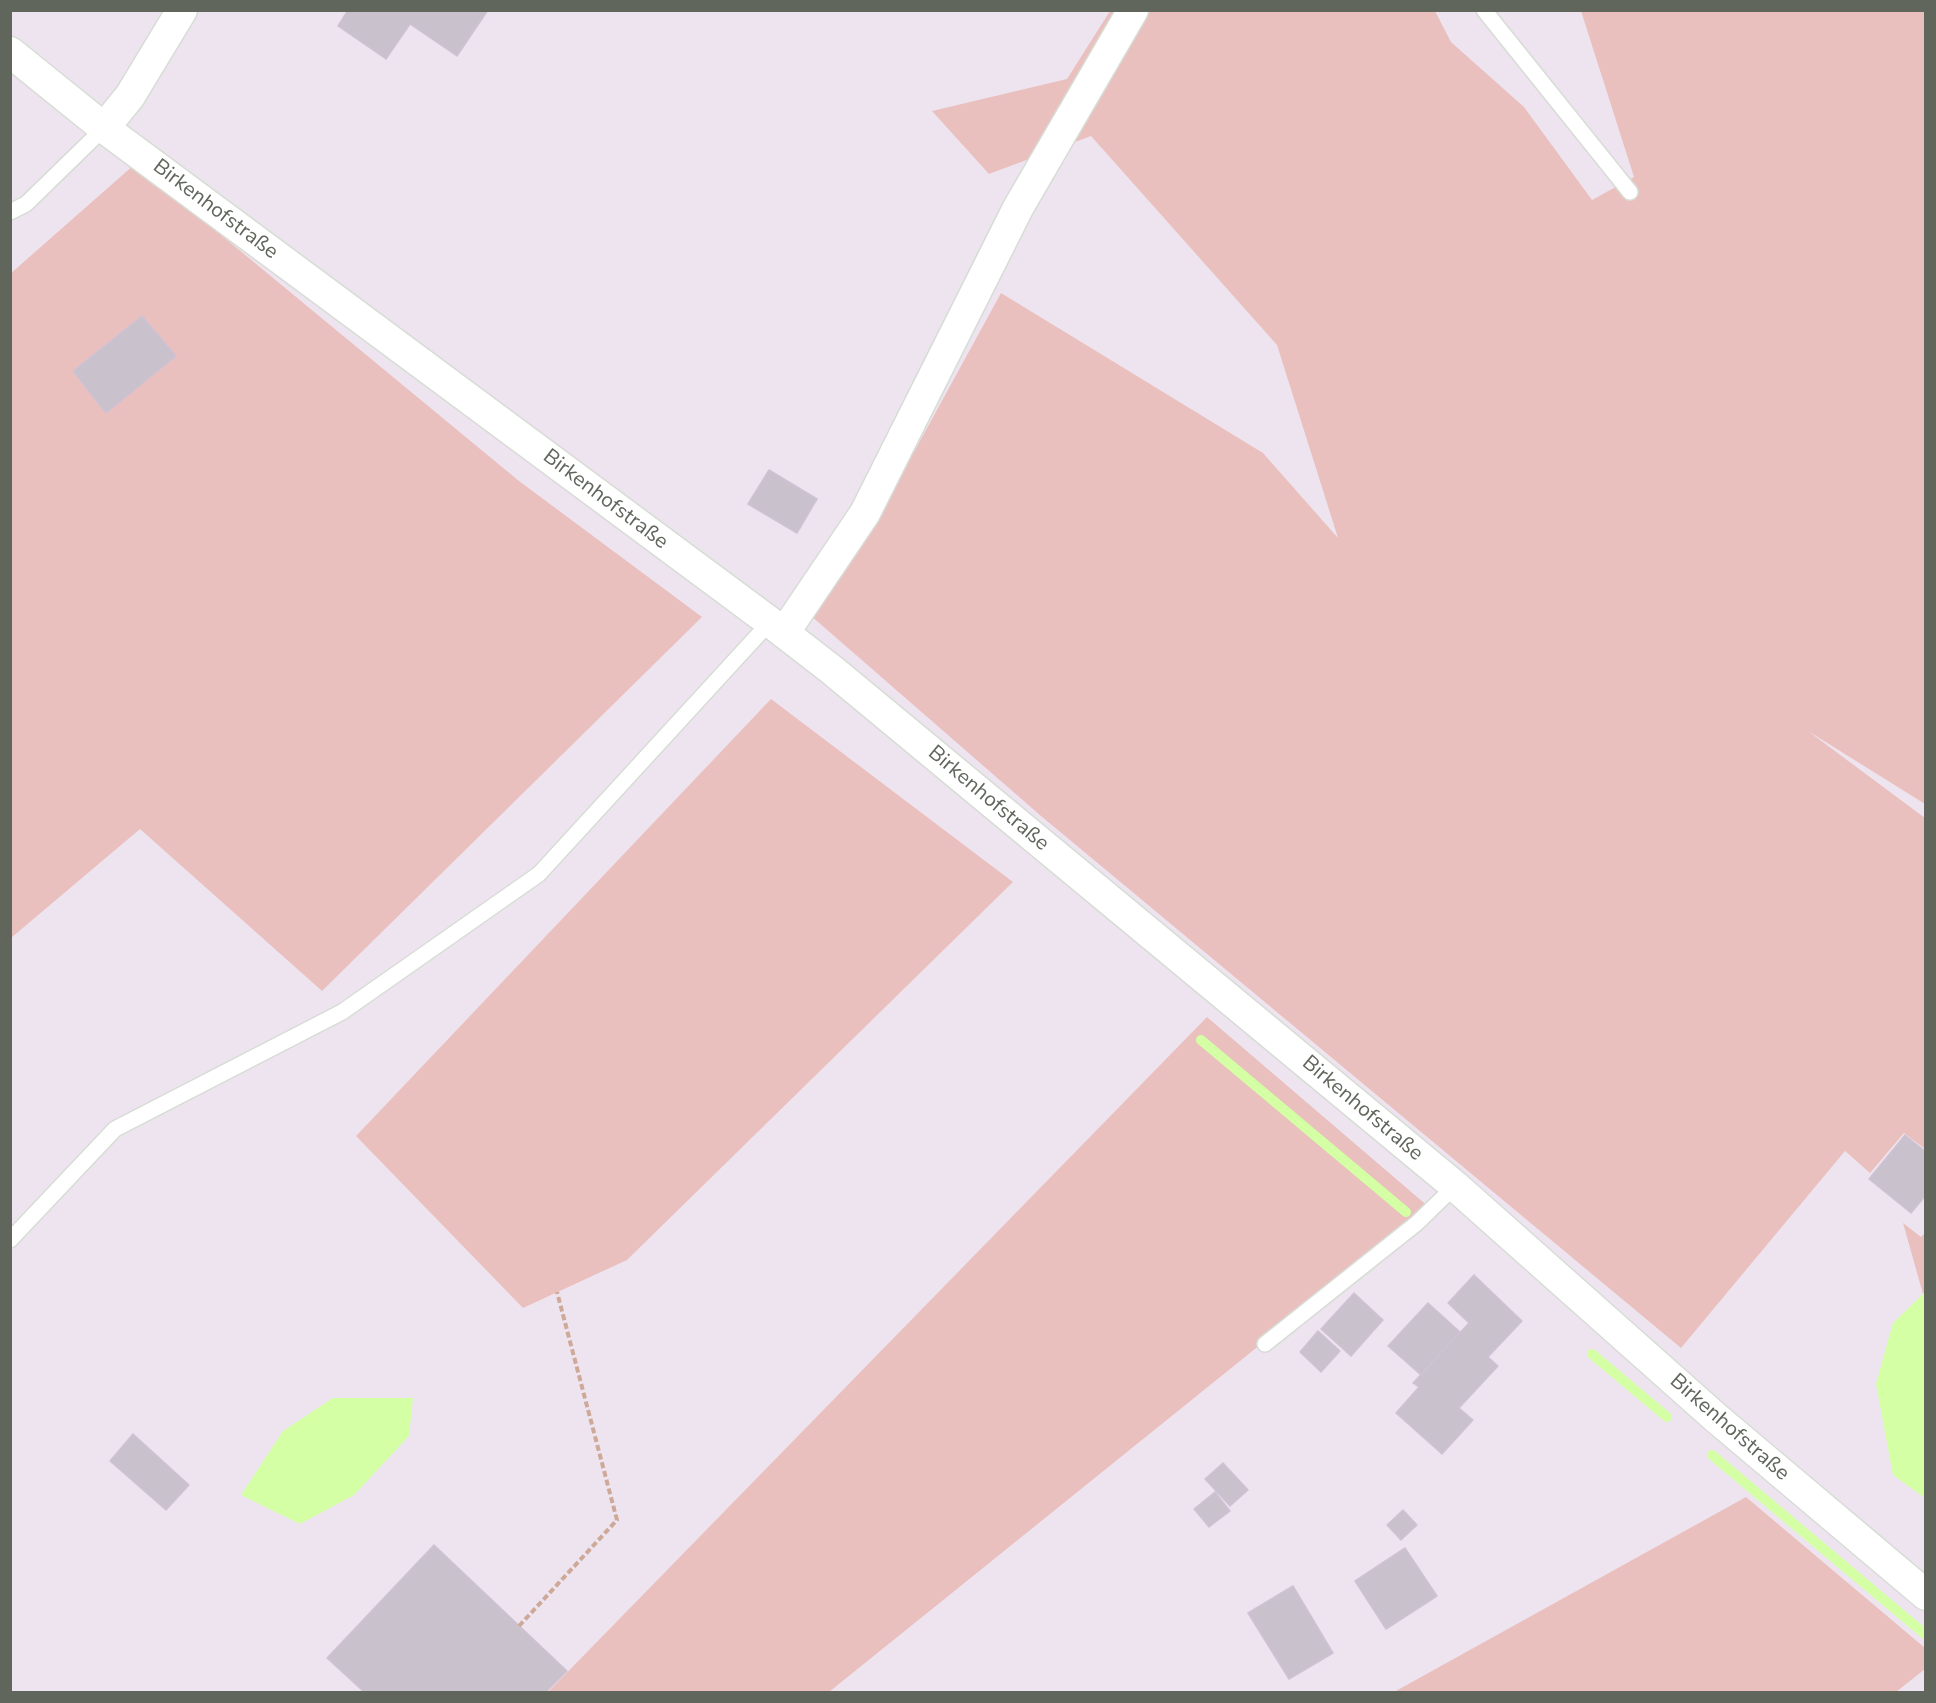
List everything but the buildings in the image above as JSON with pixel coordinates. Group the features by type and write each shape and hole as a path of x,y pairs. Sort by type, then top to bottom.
{"street":[{"path":"104,128 130,96 182,10"},
{"path":"777,627 865,513 1018,208 1133,10"},
{"name":"Birkenhofstraße","path":"10,52 104,128 832,669 1455,1186 1715,1417 1926,1595"}],"lane":[{"path":"1484,10 1630,192"},
{"path":"10,212 26,204 104,128"},
{"path":"10,1240 115,1129 342,1012 539,874 777,627"},
{"path":"1265,1344 1417,1223 1455,1186"}],"path":[{"path":"519,1626 617,1520 557,1292"}],"shaded area":[{"path":"1110,11 1435,11 1451,42 1524,107 1592,200 1634,177 1581,11 1925,11 1925,804 1808,731 1925,818 1925,1149 1904,1133 1870,1173 1845,1151 1681,1348 1041,816 810,615 915,450 1001,293 1263,453 1338,538 1277,345 1091,136 989,174 932,111 1067,79"},
{"path":"135,164 519,481 702,617 322,991 140,829 11,938 10,274"},
{"path":"771,699 1013,882 627,1260 523,1308 356,1136"},
{"path":"1207,1017 1430,1208 829,1692 548,1692"},
{"path":"1903,1223 1921,1237 1925,1233 1926,1291 1923,1294"},
{"path":"1925,1292 1925,1498 1893,1475 1876,1384 1893,1323"},
{"path":"333,1398 413,1398 409,1436 354,1495 300,1524 241,1495 283,1431"},
{"path":"1746,1497 1925,1648 1925,1669 1896,1692 1394,1692"}],"waterway":[{"path":"1201,1040 1406,1212"},
{"path":"1592,1354 1667,1417"},
{"path":"1712,1455 1926,1635"}]}
